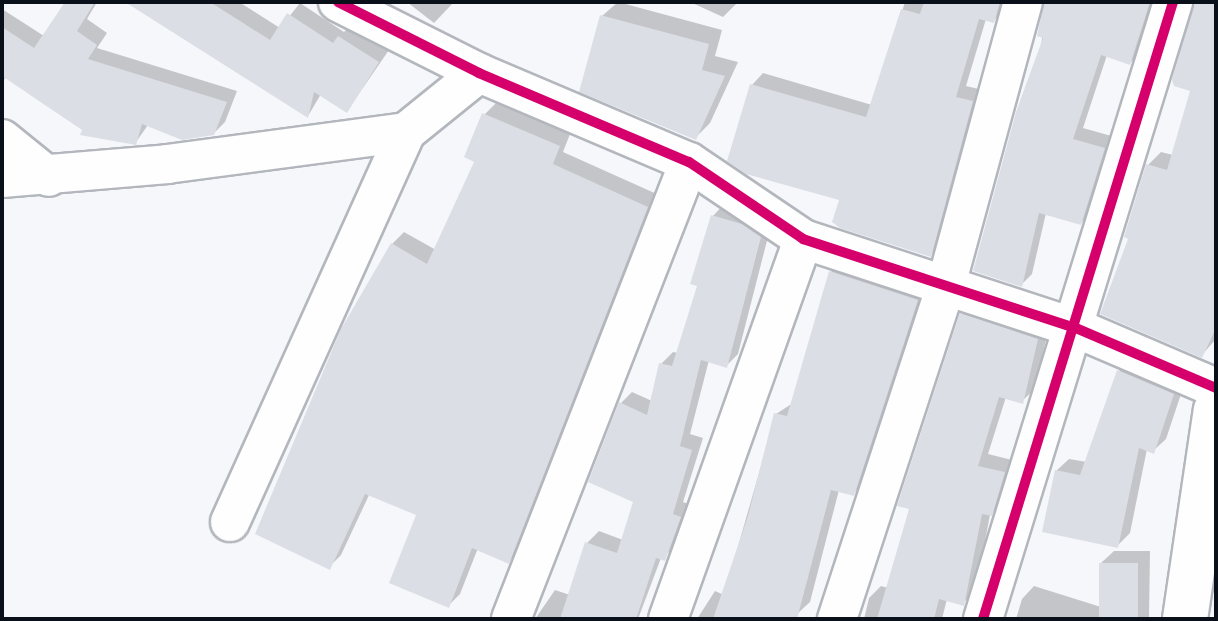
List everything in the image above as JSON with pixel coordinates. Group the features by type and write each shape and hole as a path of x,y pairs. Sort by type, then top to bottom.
{"street":[{"path":"338,2 479,73 689,162 803,239 1076,328 1216,388"},
{"path":"837,619 946,285 1023,2"},
{"path":"983,619 1076,328 1173,2"},
{"path":"230,522 406,132 479,73"},
{"path":"2,178 49,177 406,132"},
{"path":"2,139 49,177"},
{"path":"511,619 689,162"},
{"path":"668,619 803,239"},
{"path":"1185,619 1216,410"}],"building":[{"path":"65,2 95,2 77,31 97,45 88,59 227,102 214,135 182,140 142,124 136,145 80,135 82,130 2,76 2,27 34,48"},
{"path":"125,2 210,2 270,40 287,13 333,43 338,36 379,62 347,113 314,92 308,118"},
{"path":"924,2 1000,2 994,23 979,19 956,97 973,101 931,257 840,228 832,222 839,200 746,174 727,161 750,84 866,117 901,9 920,14"},
{"path":"1044,2 1150,2 1130,65 1101,55 1073,139 1105,148 1081,225 1039,213 1022,287 973,271 1016,112 1043,38 1037,36"},
{"path":"1194,2 1216,2 1216,328 1202,358 1100,314 1128,239 1124,237 1146,164 1167,170 1190,91 1174,86 1172,80"},
{"path":"600,15 709,44 702,70 725,76 696,140 579,92"},
{"path":"482,113 560,146 553,164 648,207 509,564 472,548 449,608 389,583 416,515 365,494 330,570 255,534 341,329 391,243 427,264 474,162 464,157"},
{"path":"711,215 742,224 761,237 727,368 701,360 680,446 692,450 673,514 681,517 665,561 656,558 636,619 560,619 585,542 617,553 633,502 588,482 619,402 647,415 659,363 672,366 697,286 690,284"},
{"path":"829,271 918,300 854,496 831,490 797,619 713,619 748,516 774,413 787,416"},
{"path":"960,313 1038,339 1023,404 999,397 978,466 1005,472 992,516 982,514 964,606 939,599 934,619 877,619 909,509 897,506"},
{"path":"1117,370 1174,394 1154,454 1139,448 1118,548 1042,532 1055,470 1080,475"},
{"path":"1099,563 1138,563 1138,619 1099,619"}],"cycle path":[{"path":"338,2 479,73 689,162 803,239 1076,328 1216,388"},
{"path":"983,619 1173,2"}]}
